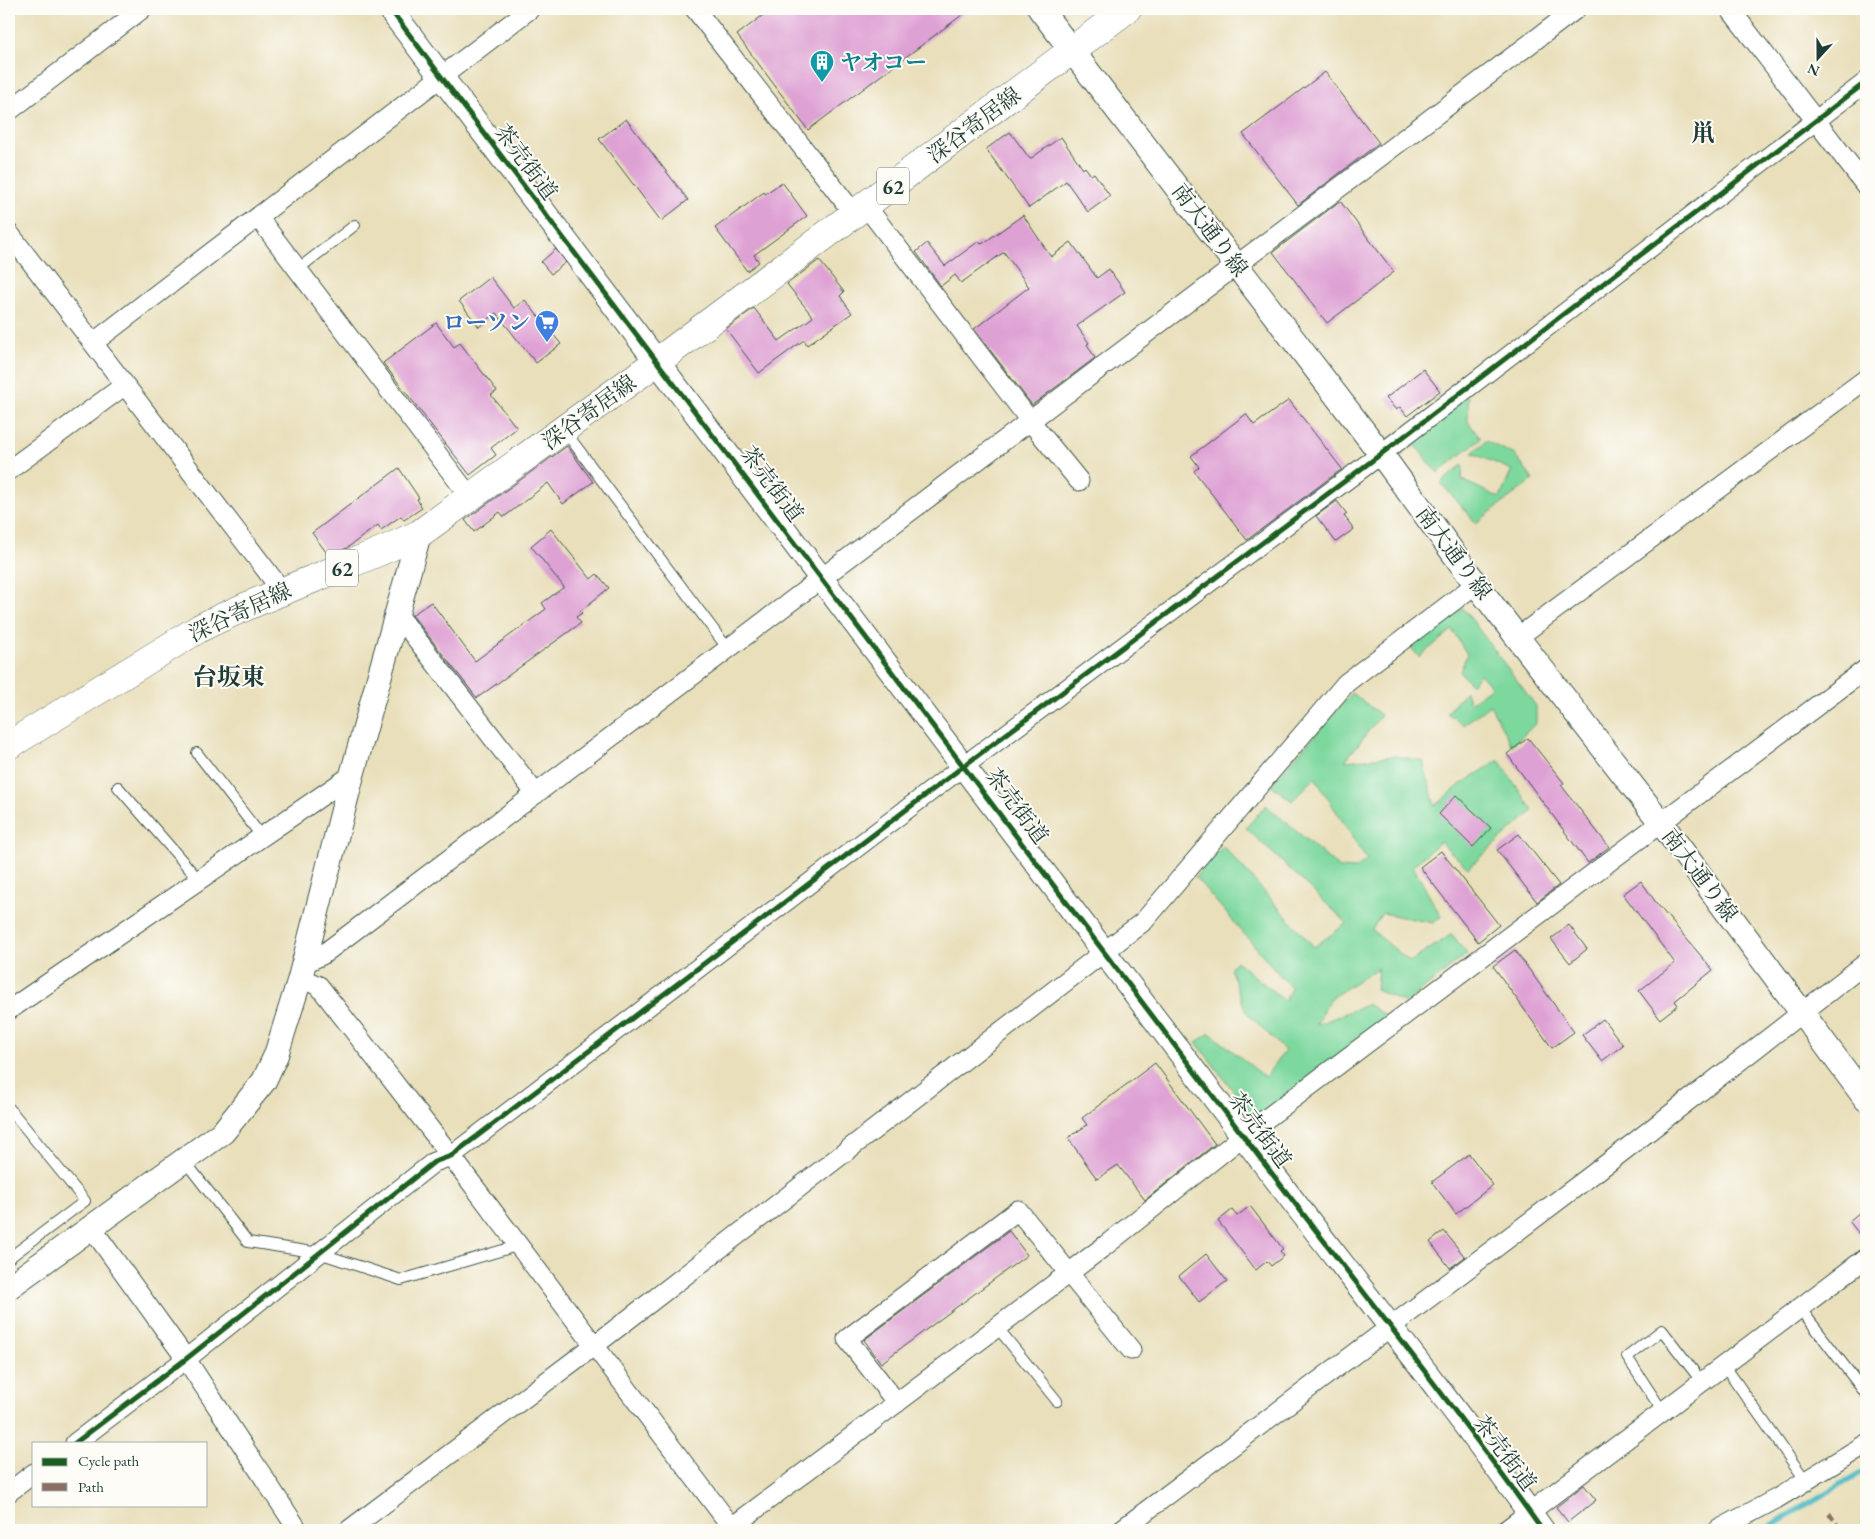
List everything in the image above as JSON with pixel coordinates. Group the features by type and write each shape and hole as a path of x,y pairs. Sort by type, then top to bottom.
{"main road":[{"name":"深谷寄居線","path":"9,745 200,628 282,591 378,554 420,534 658,361 1127,9"}],"street":[{"path":"9,111 142,9"},
{"name":"茶売街道","path":"390,9 823,577 1244,1136 1391,1326 1535,1521"},
{"path":"93,343 530,9"},
{"path":"694,9 860,210 1079,481"},
{"name":"南大通り線","path":"1040,9 1382,454 1476,584 1662,824 1866,1099"},
{"path":"301,971 1576,9"},
{"path":"1730,9 1817,119 1866,186"},
{"path":"76,1442 186,1359 434,1162 452,1156 965,765 1382,454 1866,82"},
{"path":"258,217 470,497"},
{"path":"9,233 282,591"},
{"path":"1518,637 1866,379"},
{"path":"9,470 125,385"},
{"path":"9,1288 223,1132 264,1081 276,1055 301,971 352,775 420,534"},
{"path":"349,1530 595,1346 1144,921 1346,683 1476,584"},
{"path":"398,615 536,794"},
{"path":"301,971 318,986 452,1156 731,1529 1069,1272 1244,1136 1866,669"},
{"path":"9,1010 352,775"},
{"path":"1121,1530 1866,964"},
{"path":"897,1403 847,1339 1018,1210 1130,1350"},
{"path":"91,1228 186,1359 298,1530"},
{"path":"1506,1530 1535,1521 1663,1412 1866,1258"},
{"path":"1718,1530 1806,1481 1866,1444"},
{"path":"9,1492 32,1475"}],"lane":[{"path":"298,269 355,225"},
{"path":"564,430 728,649"},
{"path":"197,753 262,837"},
{"path":"118,787 199,880"},
{"path":"9,1108 85,1201 9,1258"},
{"path":"184,1160 248,1242 319,1252 401,1280 520,1245"},
{"path":"1800,1308 1866,1394"},
{"path":"998,1326 1057,1401"},
{"path":"1663,1412 1627,1357 1662,1330 1702,1382"},
{"path":"1724,1366 1806,1481"}],"green space":[{"path":"1468,396 1468,422 1481,438 1438,473 1410,439"},
{"path":"1486,441 1515,455 1533,480 1476,523 1441,483 1463,464 1462,480 1500,498 1512,470 1472,453"},
{"path":"1463,608 1536,706 1536,723 1512,746 1490,705 1463,725 1447,713 1466,691 1470,703 1492,687 1480,674 1471,684 1460,672 1467,654 1452,630 1419,657 1409,645"},
{"path":"1352,693 1381,715 1345,761 1395,756 1423,761 1435,806 1461,784 1499,760 1533,811 1468,868 1440,842 1413,866 1441,917 1433,923 1382,913 1372,930 1410,962 1452,934 1467,954 1406,1003 1376,990 1378,968 1331,998 1316,1025 1368,1004 1387,1017 1261,1115 1251,1114 1196,1042 1210,1033 1265,1077 1285,1051 1246,1012 1230,968 1236,961 1285,1001 1291,988 1195,877 1223,846 1314,947 1347,923 1246,828 1266,805 1339,868 1356,869 1367,860 1315,778 1292,801 1271,785"}],"building":[{"name":"ヤオコー","path":"771,9 970,9 808,130 737,35"},
{"path":"1325,72 1379,143 1298,205 1243,134"},
{"path":"626,119 688,200 661,221 599,139"},
{"path":"1010,132 1030,159 1061,137 1083,169 1085,167 1091,175 1094,173 1110,196 1088,212 1066,181 1029,208 986,149"},
{"path":"782,182 807,216 754,255 759,262 747,271 715,228 764,192 765,194"},
{"path":"1340,201 1394,272 1327,323 1273,252"},
{"path":"1023,215 1051,257 1071,242 1097,278 1109,269 1125,292 1077,326 1089,343 1087,344 1095,358 1032,405 974,329 1029,287 1004,252 961,283 955,275 941,286 916,252 927,243 945,266 979,241 982,244"},
{"path":"556,249 566,262 551,274 541,262"},
{"path":"819,260 844,292 840,296 852,313 807,345 804,340 759,373 726,329 754,308 779,341 813,317 787,284"},
{"path":"490,277 514,308 525,300 561,344 536,363 496,313 479,327 459,301"},
{"path":"436,323 454,347 460,343 497,391 491,395 517,428 491,448 496,455 470,475 383,363"},
{"path":"1423,369 1440,391 1407,416 1400,407 1396,410 1386,398"},
{"path":"1289,400 1342,469 1247,540 1194,471 1199,467 1191,456 1246,414 1254,425"},
{"path":"567,446 593,482 563,504 548,483 504,517 500,512 474,532 465,520"},
{"path":"399,468 419,498 417,499 422,508 404,520 401,516 381,530 378,525 347,548 329,556 312,533"},
{"path":"1337,501 1347,514 1344,516 1354,529 1336,542 1316,516"},
{"path":"551,529 591,579 597,574 609,588 580,611 582,613 576,617 581,623 477,698 412,615 431,602 475,661 546,609 542,603 564,587 531,546"},
{"path":"1528,738 1564,783 1561,785 1609,847 1588,863 1507,754"},
{"path":"1456,795 1491,828 1473,847 1439,814"},
{"path":"1519,834 1559,885 1537,902 1497,850"},
{"path":"1441,851 1499,925 1478,942 1420,867"},
{"path":"1641,881 1657,904 1713,970 1675,1001 1678,1005 1660,1019 1639,991 1675,963 1623,894"},
{"path":"1569,925 1587,949 1570,963 1551,939"},
{"path":"1515,950 1574,1032 1552,1048 1493,966"},
{"path":"1603,1019 1623,1045 1602,1061 1582,1035"},
{"path":"1155,1063 1215,1144 1145,1200 1118,1165 1097,1179 1068,1138 1087,1125 1082,1118"},
{"path":"1469,1154 1493,1185 1456,1214 1432,1182"},
{"path":"1250,1206 1283,1249 1280,1251 1284,1256 1271,1266 1267,1261 1256,1270 1218,1221 1232,1210 1237,1216"},
{"path":"1866,1207 1866,1243 1849,1221"},
{"path":"1009,1231 1027,1255 881,1363 864,1340"},
{"path":"1444,1231 1465,1257 1450,1268 1430,1242"},
{"path":"1206,1254 1227,1281 1199,1302 1179,1276"},
{"path":"1584,1485 1596,1500 1568,1522 1556,1507"}],"waterway":[{"path":"1764,1530 1866,1469"}],"marked path":[{"path":"1829,1513 1841,1530"}],"cycle path":[{"path":"390,9 1241,1133 1431,1379 1542,1530"},
{"path":"76,1442 186,1359 434,1162 451,1156 965,765 1381,454 1866,82"}],"place":[{"name":"ヤオコー","path":"822,83"},
{"name":"ローソン","path":"547,343"}],"district":[{"name":"鼡","path":"1703,132"},
{"name":"台坂東","path":"229,676"}]}
